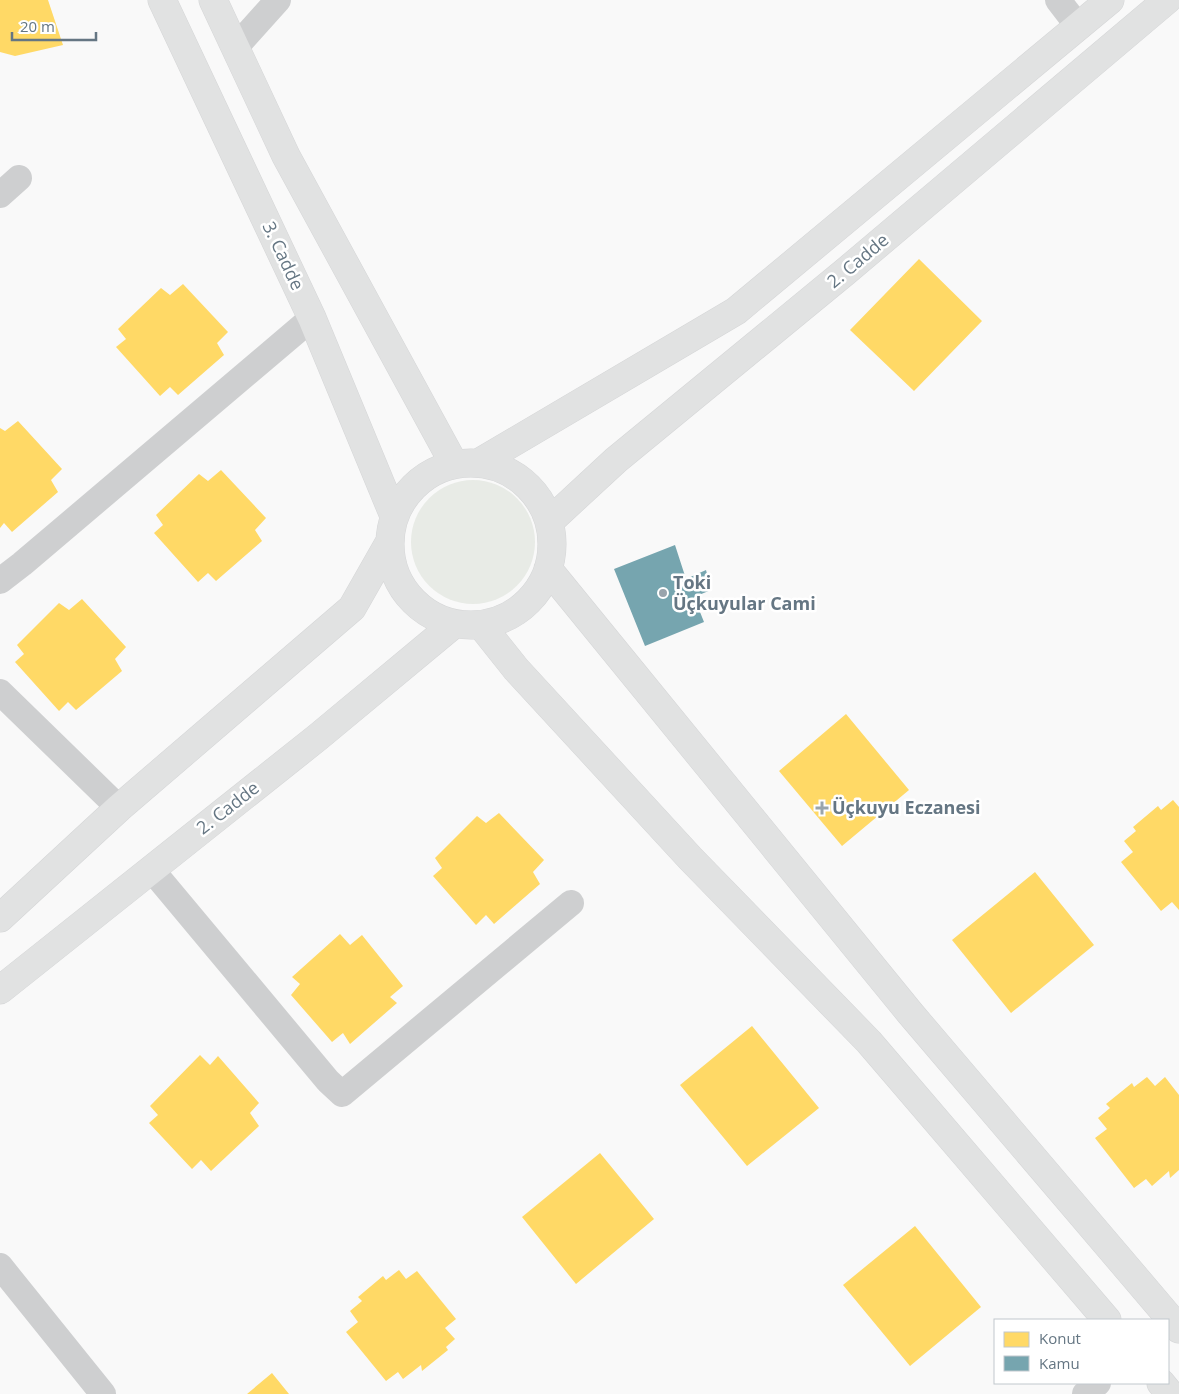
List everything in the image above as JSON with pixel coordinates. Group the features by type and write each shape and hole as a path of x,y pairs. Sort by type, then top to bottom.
{"main road":[{"name":"3. Cadde","path":"162,0 312,318 394,516"},
{"path":"213,0 286,156 467,463"},
{"path":"467,463 503,469 524,482 539,500 549,522 552,545 548,569 538,590 523,607 503,619 481,625 454,624 428,613 407,594 394,570 390,543 394,516 408,492 428,474 467,463 736,312 1110,0"},
{"name":"2. Cadde","path":"549,522 616,460 845,272 1167,0"},
{"path":"0,918 119,808 352,608 390,543"},
{"path":"548,569 910,1013 1172,1322"},
{"name":"2. Cadde","path":"0,990 318,737 454,624"},
{"path":"481,625 516,669 690,858 869,1042 1106,1319"},
{"path":"1161,1384 1170,1394"}],"street":[{"path":"235,48 278,0"},
{"path":"1058,0 1078,26"},
{"path":"0,195 19,178"},
{"path":"0,581 312,318"},
{"path":"0,692 119,808"},
{"path":"151,869 328,1081 342,1094 571,903"},
{"path":"0,1266 103,1394"},
{"path":"1085,1394 1097,1384"}],"shaded area":[{"path":"473,480 497,485 517,498 530,518 535,542 530,566 517,586 497,599 473,604 449,599 429,586 416,566 411,542 416,518 429,498 449,485"}],"building: Konut":[{"path":"0,0 48,0 63,45 15,56 0,52"},
{"path":"919,259 982,321 914,391 850,330"},
{"path":"183,284 228,332 217,343 224,355 178,395 170,387 160,396 116,347 126,339 118,329 161,288 170,295"},
{"path":"18,421 62,469 51,480 58,492 12,532 4,523 0,528 0,428 5,431"},
{"path":"221,470 266,518 255,530 262,541 216,581 208,573 198,582 154,533 163,525 156,515 199,474 208,481"},
{"path":"82,599 126,647 115,659 122,671 76,710 68,702 59,711 15,662 24,654 17,645 59,603 69,610"},
{"path":"846,714 909,790 842,846 779,771"},
{"path":"1173,800 1179,807 1179,910 1172,902 1161,911 1121,862 1133,852 1124,841 1136,831 1133,827 1158,806 1161,810"},
{"path":"499,813 544,860 533,872 540,884 494,924 486,915 476,925 433,876 442,868 435,858 477,816 486,823"},
{"path":"1035,872 1094,945 1011,1013 952,940"},
{"path":"340,934 350,945 362,935 403,986 390,997 397,1003 350,1044 343,1033 332,1042 291,995 300,984 292,977"},
{"path":"752,1026 819,1108 747,1166 680,1085"},
{"path":"200,1055 210,1065 218,1056 259,1103 250,1113 259,1126 211,1171 201,1160 192,1169 149,1123 158,1115 150,1106"},
{"path":"1147,1077 1155,1086 1165,1077 1179,1095 1179,1170 1170,1178 1169,1171 1152,1186 1146,1179 1134,1188 1095,1138 1107,1129 1098,1118 1110,1108 1106,1104 1132,1083 1134,1087"},
{"path":"600,1153 654,1219 576,1284 522,1217"},
{"path":"915,1226 981,1307 910,1366 843,1285"},
{"path":"399,1270 406,1279 417,1271 456,1319 445,1328 455,1339 446,1347 448,1350 422,1371 421,1365 403,1379 398,1372 386,1381 346,1332 358,1322 350,1311 362,1301 358,1297 383,1276 386,1280"},
{"path":"272,1373 289,1394 247,1394"}],"building: Kamu":[{"name":"Toki Üçkuyular Cami","path":"675,545 686,579 706,570 711,590 694,597 704,622 645,646 614,569"}],"place":[{"name":"Toki Üçkuyular Cami","path":"663,593"},
{"name":"Üçkuyu Eczanesi","path":"822,808"}]}
